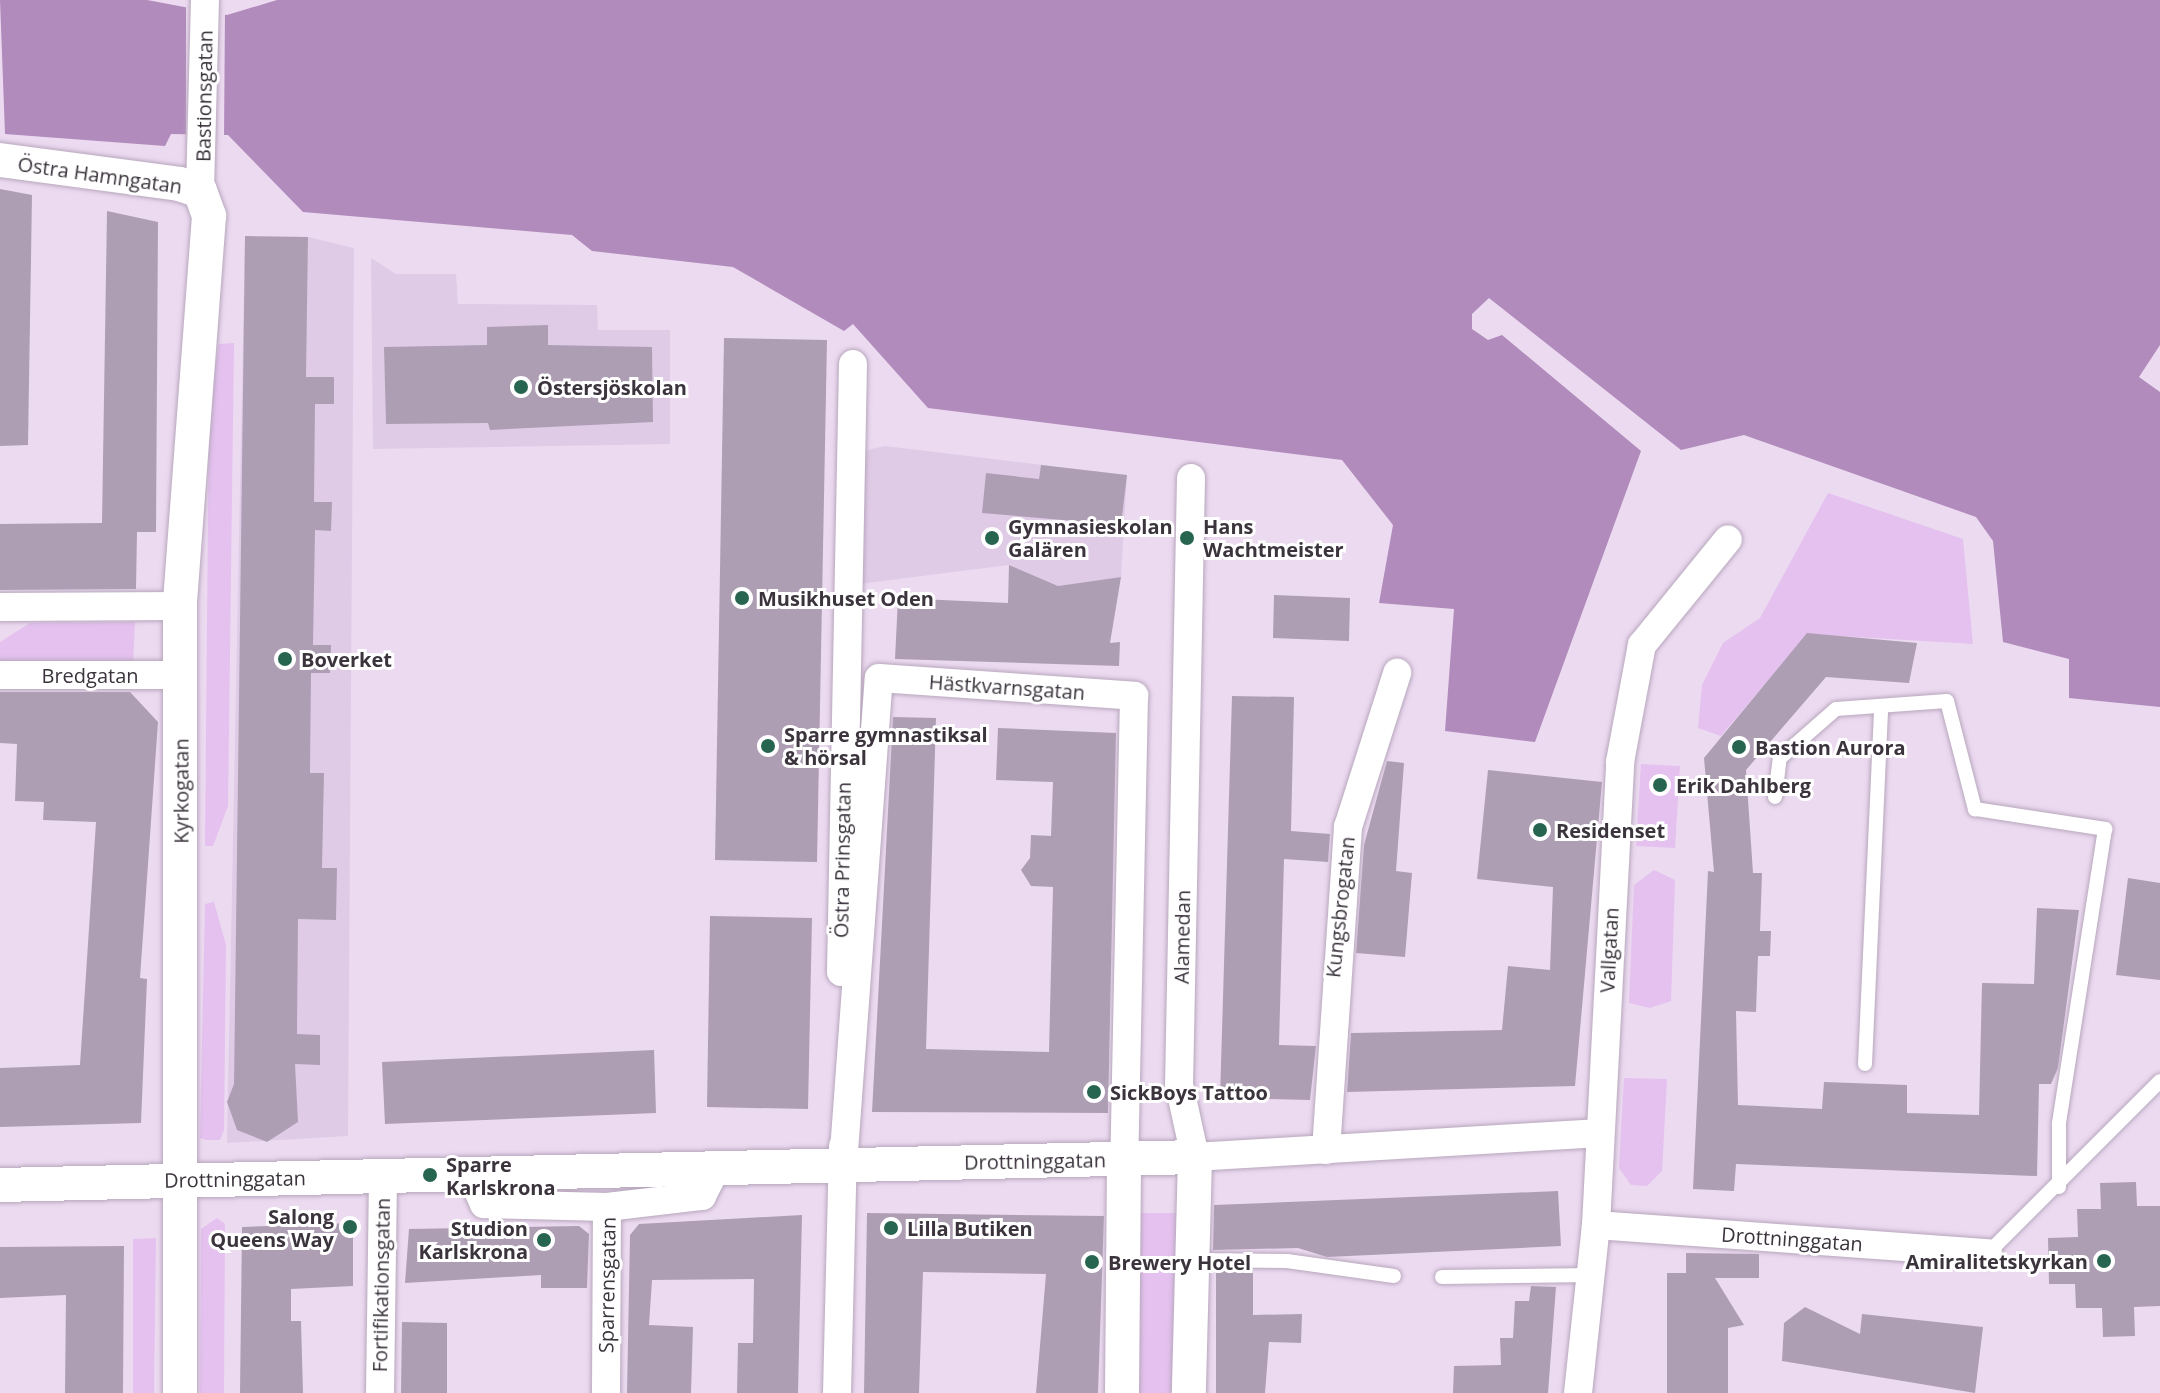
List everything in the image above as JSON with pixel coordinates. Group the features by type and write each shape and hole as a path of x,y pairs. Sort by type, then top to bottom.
{"street":[{"name":"Bastionsgatan","path":"200,191 206,139 204,1"},
{"name":"Östra Hamngatan","path":"0,160 200,191"},
{"name":"Kyrkogatan","path":"180,1393 185,1181 180,606 209,216 200,191"},
{"name":"Östra Prinsgatan","path":"837,1393 843,1165 840,874 853,364"},
{"name":"Alamedan","path":"1189,1393 1195,1157 1179,1084 1191,478"},
{"name":"Vallgatan","path":"1578,1393 1596,1225 1620,762 1642,645 1728,539"},
{"path":"0,607 180,606"},
{"name":"Kungsbrogatan","path":"1326,1150 1348,827 1397,673"},
{"name":"Bredgatan","path":"0,675 180,675"},
{"name":"Östra Prinsgatan","path":"843,1165 879,678"},
{"name":"Hästkvarnsgatan","path":"879,678 1134,696 1124,1159"},
{"name":"Drottninggatan","path":"0,1185 1195,1157 1599,1133"},
{"path":"1122,1393 1124,1159"},
{"name":"Sparrensgatan","path":"606,1393 607,1207 702,1196 716,1168"},
{"path":"471,1175 484,1204 607,1207"},
{"name":"Fortifikationsgatan","path":"380,1393 383,1176"},
{"name":"Drottninggatan","path":"1596,1225 1988,1253"}],"lane":[{"path":"1775,797 1780,758 1836,709 1947,701 1975,809 2105,829 2059,1124 2059,1187"},
{"path":"1865,1064 1881,707"},
{"path":"1988,1253 2059,1187 2160,1081"},
{"path":"1193,1260 1287,1261 1394,1276"},
{"path":"1442,1277 1591,1275"}],"shaded area":[{"path":"0,0 147,0 227,15 277,0 2160,0 2160,345 2139,377 2160,392 2160,707 2069,698 2069,659 2003,642 1993,541 1976,517 1744,435 1681,450 1489,298 1472,314 1472,329 1488,340 1502,335 1641,451 1535,742 1445,731 1454,609 1379,603 1393,525 1342,460 928,408 853,324 844,331 733,267 592,251 572,235 303,212 228,135 171,134 165,146 5,134"},
{"path":"245,236 308,237 354,248 348,1136 227,1143"},
{"name":"Östersjöskolan","path":"371,258 396,274 456,274 458,304 597,305 598,330 670,330 670,444 373,449"},
{"path":"234,343 228,806 213,846 205,846 209,403 219,344"},
{"name":"Gymnasieskolan Galären","path":"885,446 1127,475 1121,577 1058,586 1009,565 859,584 863,451"},
{"path":"1828,493 1963,539 1973,644 1807,634 1721,736 1698,728 1702,685 1723,643 1760,618"},
{"path":"135,622 133,664 0,665 0,642 30,623"},
{"path":"1641,764 1680,766 1675,848 1636,846"},
{"path":"1654,870 1675,880 1671,1001 1650,1008 1629,1003 1634,885"},
{"path":"214,902 226,945 224,1130 220,1140 206,1140 200,1138 205,904"},
{"path":"1624,1078 1667,1079 1662,1171 1647,1186 1631,1185 1619,1168"},
{"path":"1135,1213 1183,1213 1177,1393 1131,1393"},
{"path":"217,1218 225,1224 224,1393 200,1393 201,1229"},
{"path":"156,1238 154,1393 133,1393 133,1239"}],"pier":[{"path":"186,7 225,11 224,138 186,137"}],"building":[{"path":"0,189 32,195 28,445 0,446"},
{"path":"107,211 158,222 156,532 137,532 136,589 0,590 0,524 102,523"},
{"name":"Boverket","path":"245,236 308,237 306,377 334,377 334,404 315,404 314,502 332,502 331,531 315,530 313,645 331,645 330,673 311,673 310,773 324,773 322,868 337,868 336,920 298,919 297,1034 320,1035 320,1065 295,1064 298,1122 267,1142 237,1130 227,1102 234,1084"},
{"path":"548,325 548,345 652,347 653,422 490,430 488,423 386,424 384,347 487,345 487,327"},
{"path":"724,338 827,340 817,862 715,860"},
{"path":"1041,465 1127,475 1121,525 982,513 986,473 1039,479"},
{"path":"1009,565 1058,586 1121,577 1110,643 1120,642 1119,666 895,659 898,598 1008,603"},
{"path":"1274,595 1350,598 1349,641 1273,638"},
{"path":"1807,633 1917,643 1909,683 1826,677 1746,770 1753,873 1762,873 1760,931 1771,931 1770,956 1758,956 1756,1012 1736,1011 1738,1105 1822,1109 1824,1082 1907,1085 1907,1113 1979,1115 1982,983 2034,984 2037,908 2079,910 2058,1068 2051,1084 2039,1084 2037,1176 1736,1164 1734,1191 1693,1189 1708,871 1714,872 1704,758"},
{"path":"0,692 130,692 158,722 140,978 147,979 141,1123 0,1127 0,1068 80,1065 96,822 43,820 44,802 15,801 17,744 0,743"},
{"path":"1232,696 1294,697 1291,831 1330,834 1328,862 1284,859 1279,1045 1316,1046 1310,1100 1220,1098"},
{"path":"893,717 936,718 926,1049 1049,1052 1053,887 1031,886 1021,870 1030,858 1031,835 1051,836 1053,782 996,780 998,728 1116,733 1108,1113 872,1112"},
{"path":"1387,761 1404,763 1396,871 1412,873 1405,957 1356,953 1364,845"},
{"path":"1488,770 1602,782 1575,1086 1347,1092 1351,1033 1502,1030 1508,966 1550,970 1553,887 1477,879"},
{"path":"2128,878 2160,883 2160,980 2116,975"},
{"path":"710,916 812,918 808,1109 707,1107"},
{"path":"654,1050 656,1113 385,1124 382,1062"},
{"name":"Amiralitetskyrkan","path":"2136,1182 2137,1206 2160,1206 2160,1306 2134,1307 2135,1336 2103,1337 2102,1308 2076,1308 2075,1284 2049,1284 2048,1238 2078,1237 2077,1209 2101,1209 2100,1183"},
{"path":"1558,1191 1561,1246 1327,1257 1298,1248 1213,1250 1214,1205"},
{"path":"867,1213 1104,1216 1098,1393 1036,1393 1046,1274 923,1272 919,1393 864,1393"},
{"path":"802,1215 798,1393 737,1393 738,1343 753,1343 754,1279 652,1280 649,1325 693,1327 691,1393 627,1393 630,1235 639,1224"},
{"path":"353,1223 353,1286 291,1289 291,1321 301,1321 303,1393 240,1393 242,1227"},
{"path":"579,1226 589,1234 587,1288 541,1288 541,1275 405,1283 409,1229"},
{"path":"124,1246 123,1393 65,1393 66,1295 0,1298 0,1247"},
{"path":"1686,1253 1759,1254 1759,1278 1715,1278 1744,1325 1728,1328 1728,1393 1667,1393 1667,1273 1686,1273"},
{"path":"1216,1270 1253,1271 1253,1315 1302,1314 1301,1343 1269,1342 1265,1393 1216,1393"},
{"path":"1531,1286 1556,1287 1548,1393 1453,1393 1454,1366 1501,1365 1500,1338 1513,1338 1515,1301 1529,1301"},
{"path":"1805,1307 1860,1334 1862,1314 1983,1327 1975,1393 1782,1361 1784,1323"},
{"path":"402,1322 447,1323 447,1393 401,1393"}],"place":[{"name":"Östersjöskolan","path":"521,387"},
{"name":"Gymnasieskolan Galären","path":"992,538"},
{"name":"Hans Wachtmeister","path":"1187,538"},
{"name":"Musikhuset Oden","path":"742,598"},
{"name":"Boverket","path":"285,659"},
{"name":"Sparre gymnastiksal & hörsal","path":"768,746"},
{"name":"Bastion Aurora","path":"1739,747"},
{"name":"Erik Dahlberg","path":"1660,785"},
{"name":"Residenset","path":"1540,830"},
{"name":"SickBoys Tattoo","path":"1094,1092"},
{"name":"Sparre Karlskrona","path":"430,1175"},
{"name":"Salong Queens Way","path":"350,1227"},
{"name":"Lilla Butiken","path":"891,1228"},
{"name":"Studion Karlskrona","path":"544,1240"},
{"name":"Amiralitetskyrkan","path":"2104,1261"},
{"name":"Brewery Hotel","path":"1092,1262"}]}
